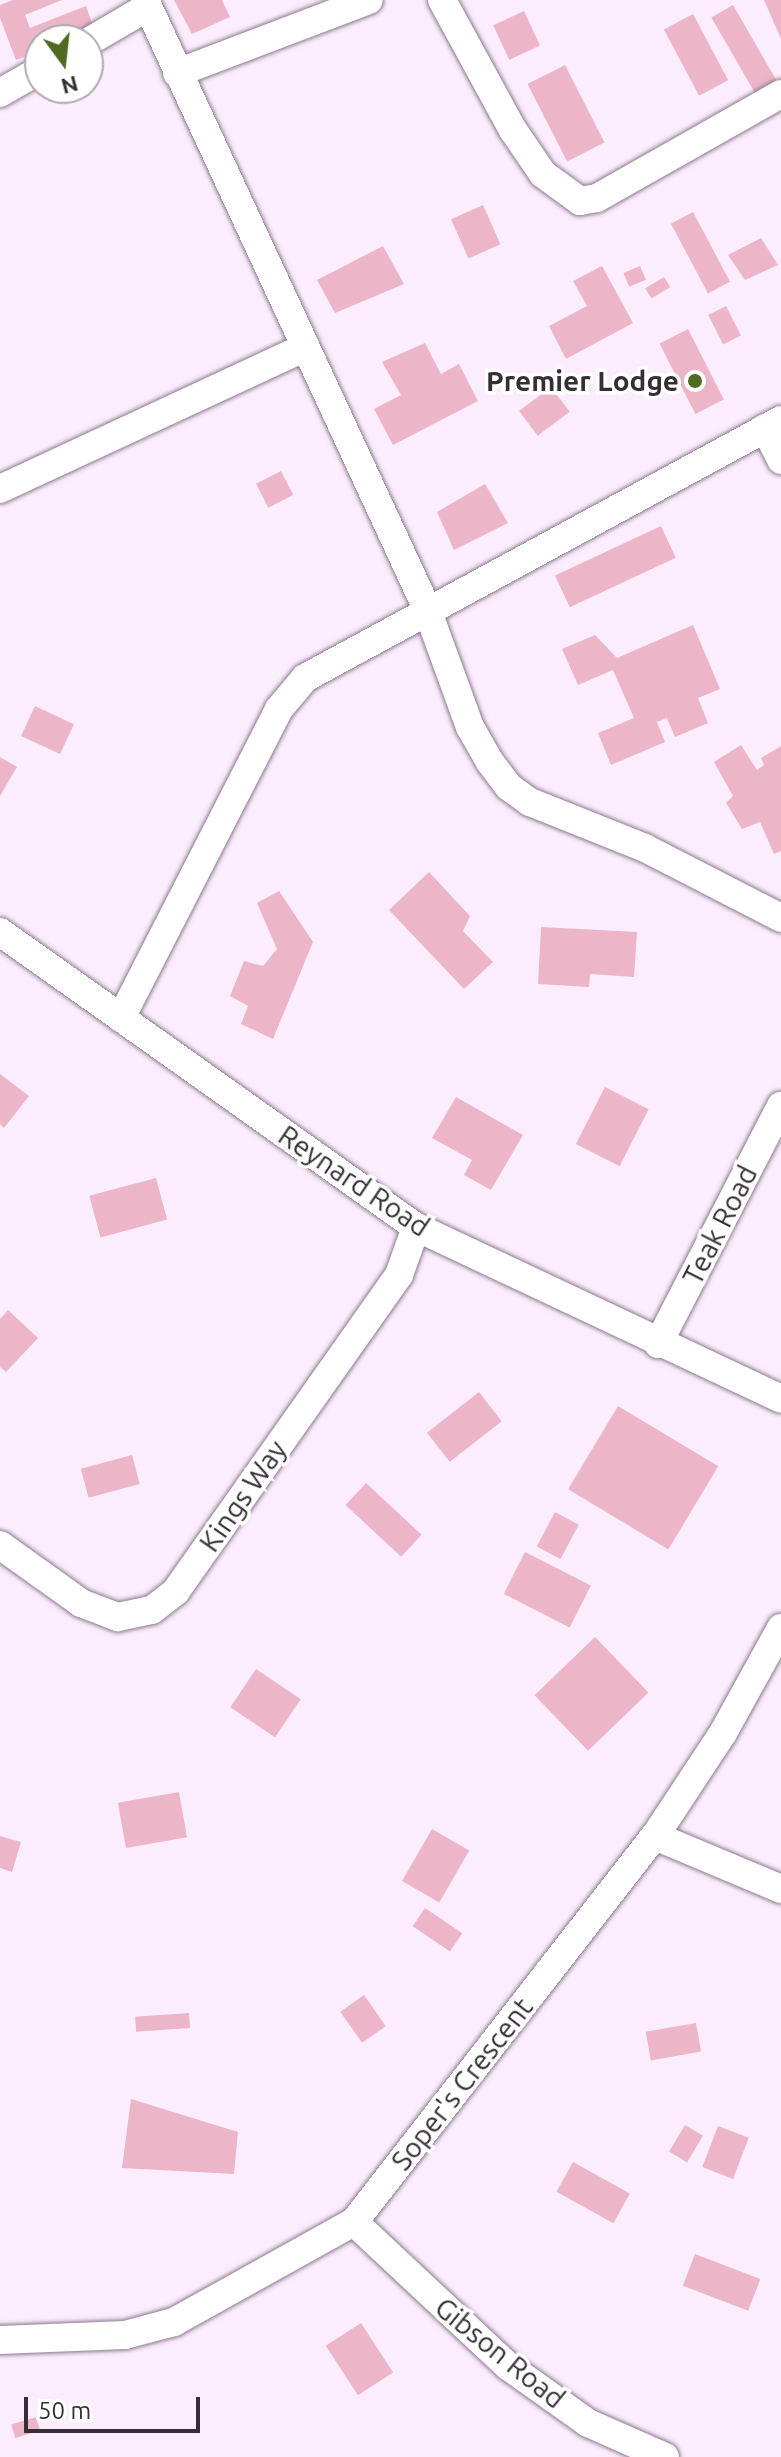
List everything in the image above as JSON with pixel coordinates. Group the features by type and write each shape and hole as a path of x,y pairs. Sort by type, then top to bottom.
{"street":[{"path":"177,73 369,0"},
{"path":"442,0 513,130 543,174 580,201 597,198 781,94"},
{"path":"104,32 147,4 427,609 470,727 509,787 530,802 645,848 781,918"},
{"path":"0,93 24,79"},
{"path":"0,489 304,348"},
{"path":"121,1018 279,709 305,678 427,609 773,424 781,460"},
{"name":"Reynard Road","path":"0,932 416,1227 658,1344 781,1399"},
{"name":"Teak Road","path":"658,1344 781,1106"},
{"name":"Kings Way","path":"0,1545 81,1603 118,1617 152,1610 176,1591 399,1275 416,1227"},
{"name":"Soper's Crescent","path":"0,2340 125,2335 174,2322 354,2222 655,1836 723,1733 781,1628"},
{"path":"655,1836 781,1889"},
{"name":"Gibson Road","path":"354,2222 508,2366 588,2423 665,2457"}],"building":[{"path":"13,0 62,0 25,15 28,24 24,24 24,57 16,60 0,18 0,5"},
{"path":"174,0 222,0 230,17 192,34"},
{"path":"764,0 781,0 781,39"},
{"path":"733,5 780,87 759,100 711,18"},
{"path":"86,6 92,24 40,24"},
{"path":"524,11 540,45 509,60 493,25"},
{"path":"693,14 728,80 699,96 664,29"},
{"path":"565,65 604,143 567,162 528,84"},
{"path":"483,205 500,244 469,259 451,219"},
{"path":"693,212 730,282 708,293 671,224"},
{"path":"761,238 778,265 745,280 728,255"},
{"path":"383,246 404,284 335,313 317,280"},
{"path":"602,266 633,323 566,359 549,326 587,306 573,281"},
{"path":"640,266 646,280 629,287 623,273"},
{"path":"664,277 670,287 651,299 645,288"},
{"path":"726,306 741,335 723,344 708,315"},
{"path":"688,329 724,399 695,414 659,344"},
{"path":"425,343 441,374 459,364 478,401 393,445 374,409 401,395 382,362"},
{"path":"551,387 570,412 538,436 519,411"},
{"path":"281,471 293,495 268,508 256,484"},
{"path":"485,484 508,523 454,550 437,512"},
{"path":"661,526 676,558 570,607 555,575"},
{"path":"693,625 720,689 698,698 708,723 675,737 667,718 657,722 665,742 611,765 598,733 634,718 613,670 578,685 562,649 595,635 617,658"},
{"path":"35,706 74,724 60,754 21,736"},
{"path":"741,745 757,770 764,765 761,758 781,746 781,851 774,854 760,822 742,829 726,803 733,796 714,762"},
{"path":"0,757 17,767 0,796"},
{"path":"429,872 470,916 463,931 493,962 464,989 389,910"},
{"path":"279,891 313,942 273,1039 241,1024 248,1006 230,996 244,961 263,966 277,949 257,903"},
{"path":"541,927 637,932 634,977 590,974 589,987 538,984"},
{"path":"0,1074 29,1096 4,1128 0,1124"},
{"path":"605,1087 649,1109 620,1166 576,1144"},
{"path":"456,1097 523,1135 491,1190 464,1175 472,1160 432,1138"},
{"path":"156,1178 167,1220 100,1237 89,1196"},
{"path":"8,1310 38,1338 6,1372 0,1367 0,1319"},
{"path":"479,1392 502,1421 450,1462 427,1433"},
{"path":"618,1406 718,1466 668,1549 568,1489"},
{"path":"132,1455 140,1484 89,1498 81,1469"},
{"path":"366,1483 422,1535 401,1557 346,1505"},
{"path":"555,1512 579,1525 561,1559 537,1546"},
{"path":"525,1552 591,1586 570,1627 504,1594"},
{"path":"595,1637 648,1692 588,1751 535,1695"},
{"path":"256,1669 301,1699 275,1737 230,1707"},
{"path":"179,1792 187,1837 126,1848 118,1803"},
{"path":"432,1829 469,1850 439,1902 402,1881"},
{"path":"0,1836 21,1842 12,1872 0,1868"},
{"path":"425,1908 462,1933 450,1951 413,1926"},
{"path":"364,1995 386,2026 362,2043 340,2012"},
{"path":"189,2013 190,2028 136,2032 135,2017"},
{"path":"696,2023 701,2052 651,2060 646,2032"},
{"path":"131,2099 238,2132 234,2174 122,2168"},
{"path":"685,2125 703,2136 687,2162 669,2152"},
{"path":"718,2126 749,2138 733,2179 702,2167"},
{"path":"573,2162 630,2194 613,2223 557,2192"},
{"path":"695,2254 760,2279 748,2311 683,2286"},
{"path":"361,2323 393,2372 358,2395 326,2346"},
{"path":"36,2417 40,2430 15,2438 11,2425"}],"place":[{"name":"Premier Lodge","path":"695,381"}]}
